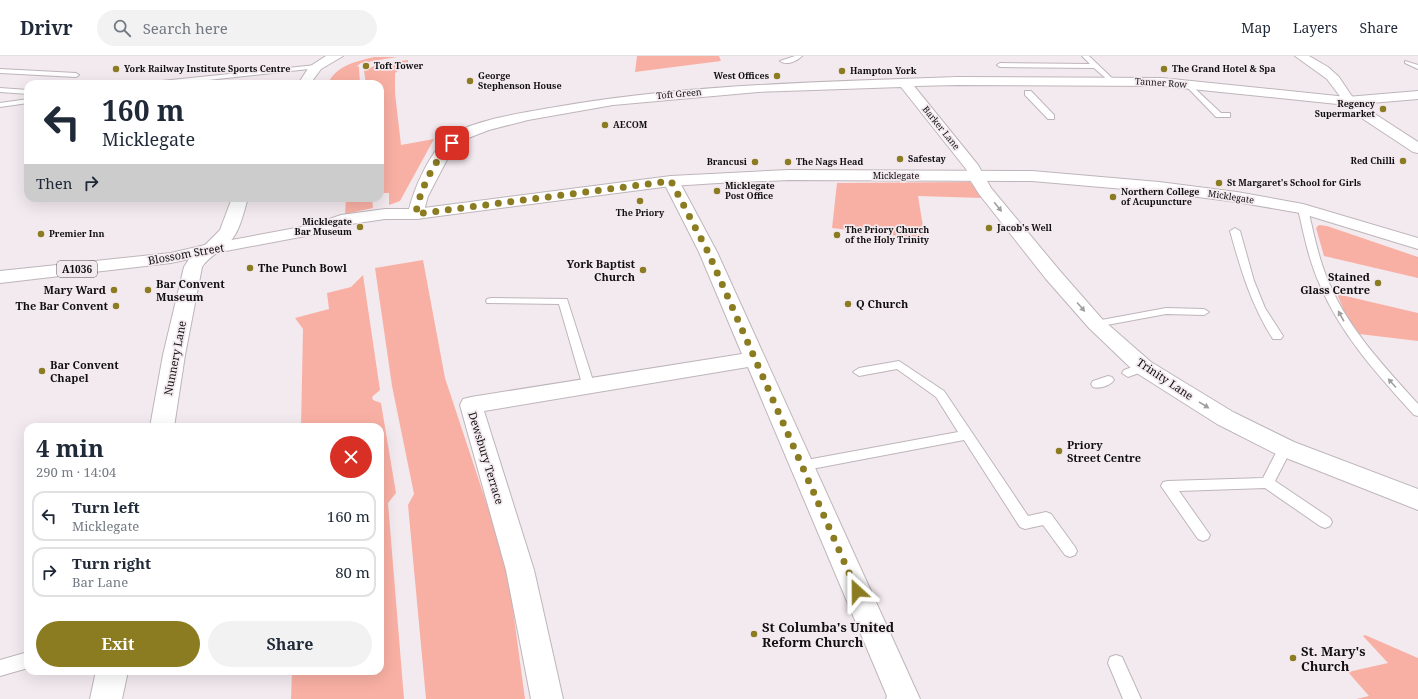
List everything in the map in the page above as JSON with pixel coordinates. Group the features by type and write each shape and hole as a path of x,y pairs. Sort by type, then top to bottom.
{"street":[{"path":"306,80 309,74 316,67 337,56"},
{"path":"1301,56 1326,72 1335,80 1347,100 1418,149"},
{"name":"Tanner Row","path":"904,82 1017,83 1111,80 1187,84 1347,100 1414,97"},
{"name":"Toft Green","path":"410,215 445,149 458,137 484,127 527,116 613,101 758,88 904,82"},
{"name":"Barker Lane","path":"904,82 974,168 976,175"},
{"name":"Micklegate","path":"370,216 385,214 410,215 671,181 789,175 976,175 1046,178 1159,187 1225,200 1303,209 1353,219 1418,244"},
{"name":"Trinity Lane","path":"976,175 985,191 1053,275 1135,370 1285,448 1418,500"},
{"path":"671,181 708,252 756,359 903,699"},
{"name":"A1036","path":"210,249 217,245 226,234 238,202"},
{"name":"Blossom Street","path":"0,277 190,255 210,249 316,229 341,220 370,216"},
{"name":"Nunnery Lane","path":"163,423 190,276 194,263 210,249"},
{"name":"Dewsbury Terrace","path":"547,699 520,570 471,405 756,359"},
{"path":"106,699 111,675"}],"lane":[{"path":"782,61 793,60 799,56"},
{"path":"1085,56 1111,80"},
{"path":"1407,62 1418,67"},
{"path":"1000,65 1096,66"},
{"path":"191,80 316,67"},
{"path":"0,71 76,75"},
{"path":"1187,84 1218,115 1227,115"},
{"path":"0,90 24,92"},
{"path":"1028,93 1051,117"},
{"path":"0,105 24,102"},
{"path":"1303,209 1312,249 1329,295 1344,322 1384,375 1418,412"},
{"path":"1235,231 1254,294 1260,308 1277,336"},
{"path":"491,301 563,301 589,387"},
{"path":"1096,324 1166,311 1204,312"},
{"path":"859,372 899,365 940,394 1025,523 1046,518 1070,551"},
{"path":"801,466 968,435"},
{"path":"1267,483 1285,448"},
{"path":"1203,535 1168,486 1267,483 1325,522"},
{"path":"0,668 24,661"},
{"path":"1116,663 1132,699"}],"shaded area":[{"path":"637,56 719,56 721,61 635,72"},
{"path":"374,57 397,57 361,63 357,66 359,67 360,80 330,80 341,69"},
{"path":"408,60 408,64 402,65 402,68 395,73 395,93 401,145 434,139 400,201 389,205 389,193 384,193 384,80 365,80 364,71 378,64"},
{"path":"970,182 982,198 918,196 925,239 832,228 837,183"},
{"path":"346,202 372,202 373,208 345,214"},
{"path":"1319,225 1327,226 1418,257 1418,278 1324,256 1316,228"},
{"path":"423,260 445,378 507,565 525,699 426,699 408,505 414,494 392,386 375,268"},
{"path":"363,275 380,390 372,397 373,400 381,403 396,493 388,503 404,699 291,699 292,675 384,675 384,423 301,423 303,329 295,318 329,309 327,293 351,287"},
{"path":"1337,294 1418,313 1418,341 1359,334 1348,320"},
{"path":"1365,635 1418,658 1418,699 1356,699 1369,696 1348,672 1388,663 1363,636"}],"place":[{"name":"Toft Tower","path":"366,66"},
{"name":"York Railway Institute Sports Centre","path":"116,69"},
{"name":"The Grand Hotel & Spa","path":"1164,69"},
{"name":"Hampton York","path":"842,71"},
{"name":"West Offices","path":"777,76"},
{"name":"George Stephenson House","path":"470,81"},
{"name":"Regency Supermarket","path":"1383,109"},
{"name":"AECOM","path":"605,125"},
{"name":"Safestay","path":"900,159"},
{"name":"Red Chilli","path":"1403,161"},
{"name":"Brancusi","path":"755,162"},
{"name":"The Nags Head","path":"788,162"},
{"name":"St Margaret's School for Girls","path":"1219,183"},
{"name":"Micklegate Post Office","path":"717,191"},
{"name":"Northern College of Acupuncture","path":"1113,197"},
{"name":"The Priory","path":"640,201"},
{"name":"Micklegate Bar Museum","path":"360,227"},
{"name":"Jacob's Well","path":"989,228"},
{"name":"Premier Inn","path":"41,234"},
{"name":"The Priory Church of the Holy Trinity","path":"837,235"},
{"name":"The Punch Bowl","path":"250,268"},
{"name":"York Baptist Church","path":"643,270"},
{"name":"Stained Glass Centre","path":"1378,283"},
{"name":"Mary Ward","path":"114,290"},
{"name":"Bar Convent Museum","path":"148,290"},
{"name":"Q Church","path":"848,304"},
{"name":"The Bar Convent","path":"116,306"},
{"name":"Bar Convent Chapel","path":"42,371"},
{"name":"Priory Street Centre","path":"1059,451"},
{"name":"St Columba's United Reform Church","path":"754,634"},
{"name":"St. Mary's Church","path":"1293,658"}],"route":[{"path":"452,143 445,149 437,162 420,196 416,214 671,181 708,252 857,591"}]}
